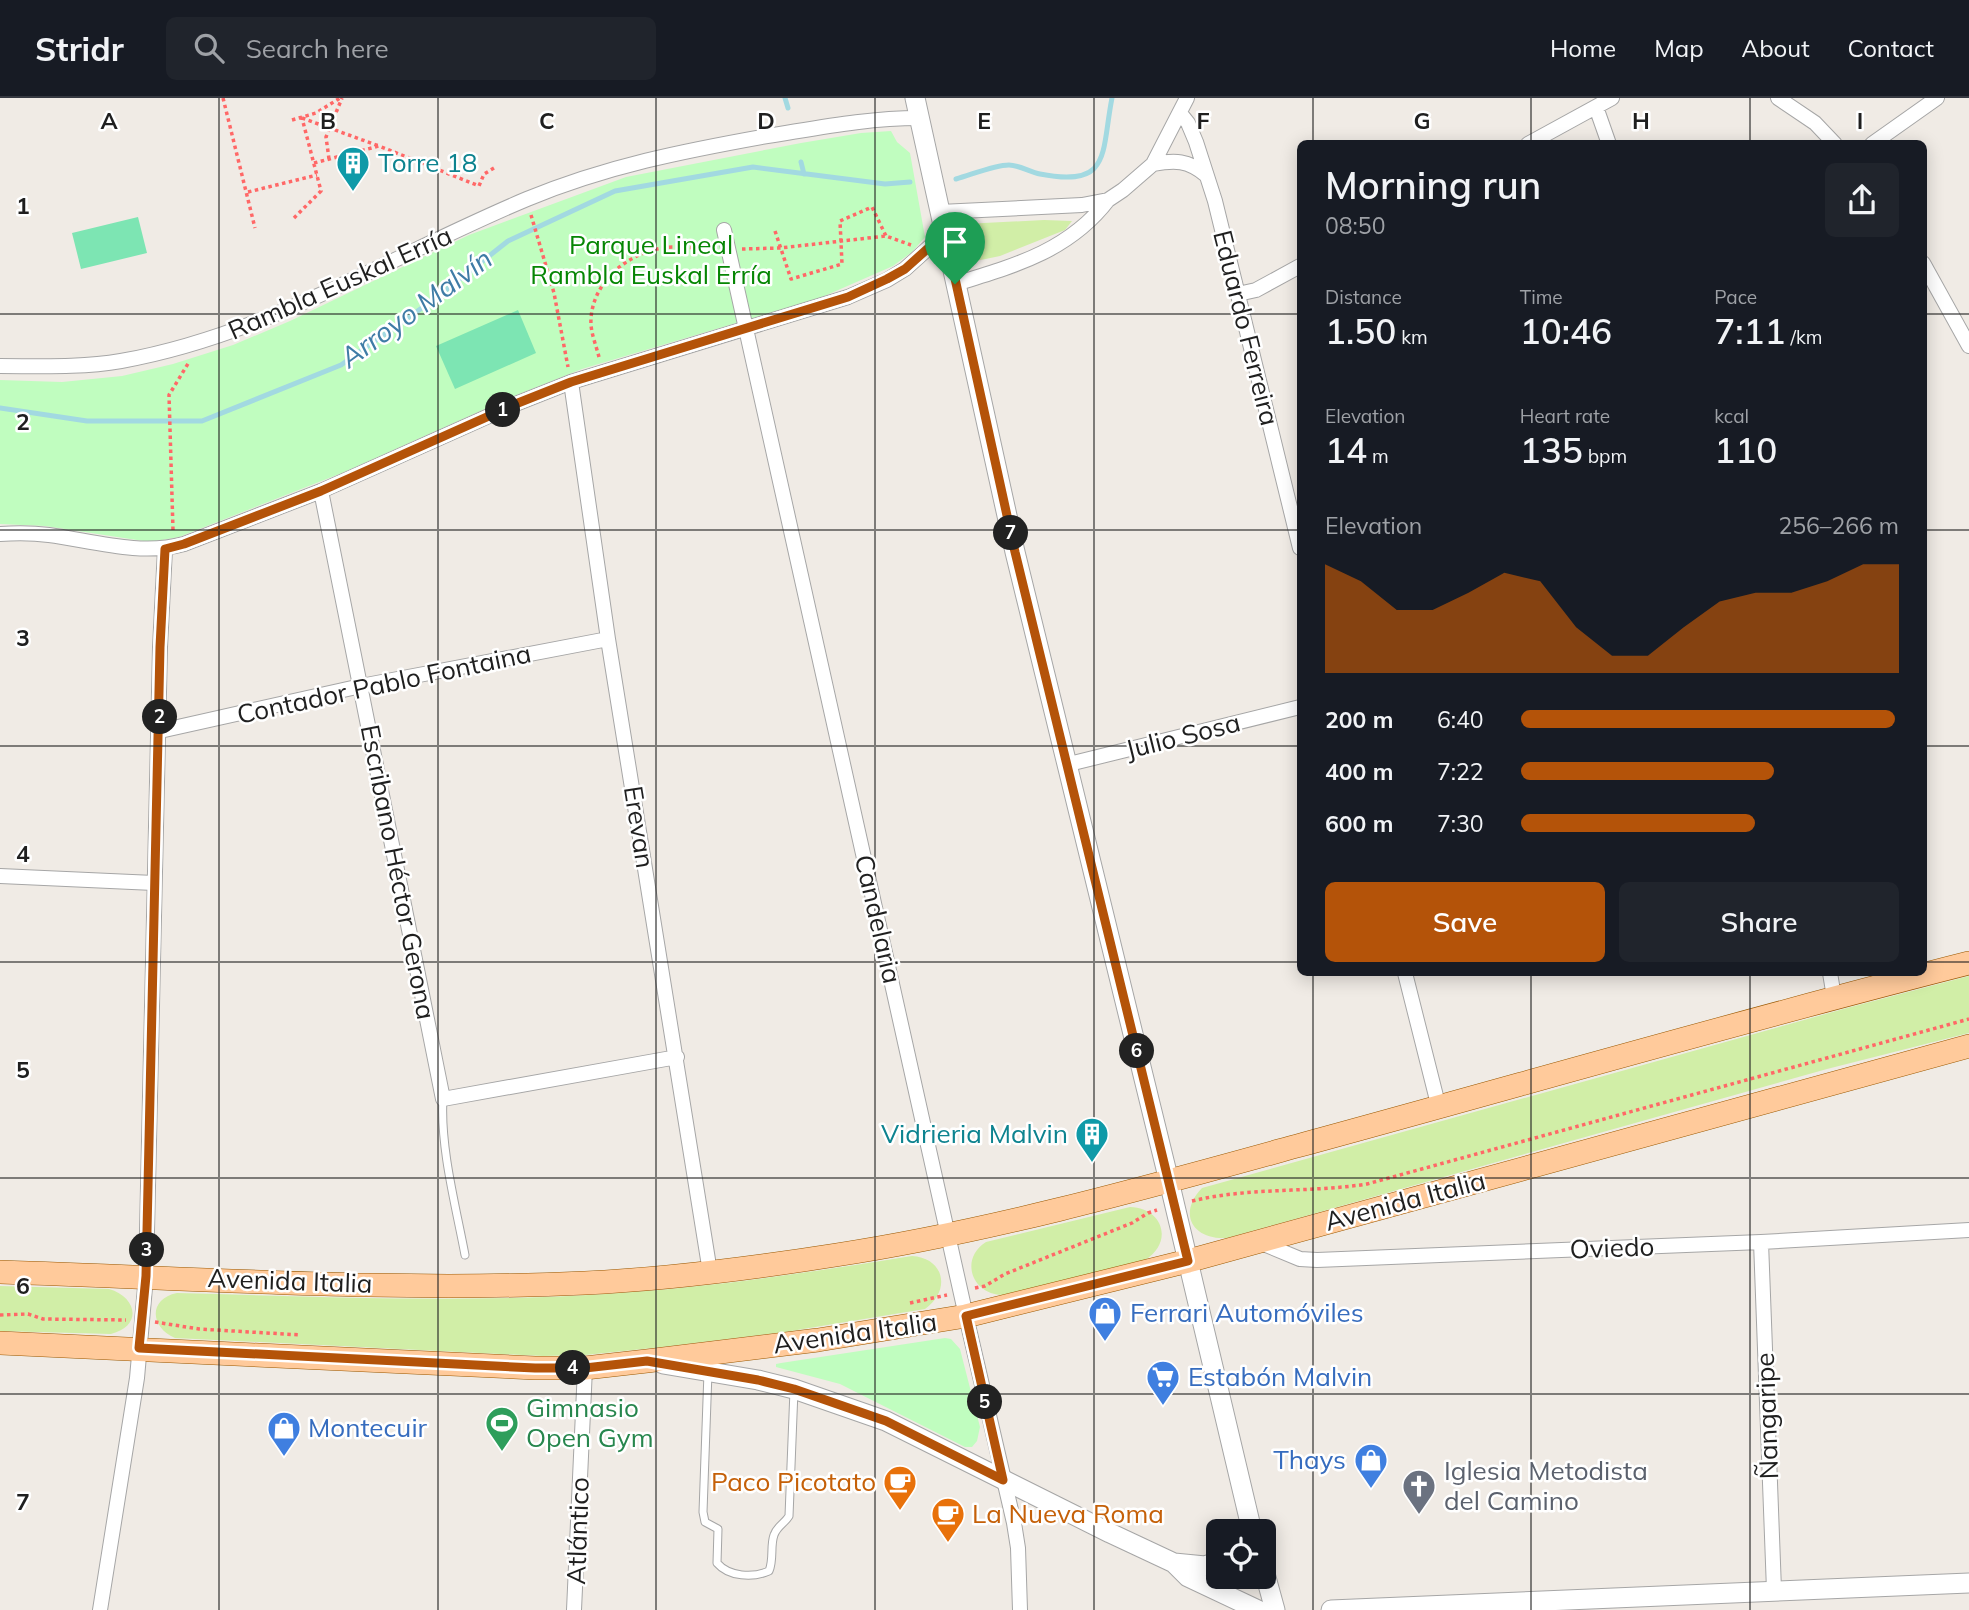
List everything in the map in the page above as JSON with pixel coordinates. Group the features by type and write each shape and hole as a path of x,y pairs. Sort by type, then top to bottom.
{"main road":[{"name":"Avenida Italia","path":"1927,974 1969,963"},
{"name":"Avenida Italia","path":"0,1272 466,1286 589,1283 710,1272 834,1255 949,1236 1170,1181 1919,976"},
{"name":"Avenida Italia","path":"0,1343 535,1368 585,1368 818,1340 966,1316 1188,1261 1969,1046"}],"street":[{"path":"915,98 1015,552 1065,765 1170,1181 1248,1519"},
{"path":"955,284 1015,266 1077,234 1108,200 1153,164 1187,98"},
{"path":"1535,140 1612,98"},
{"path":"1778,98 1815,123 1831,140"},
{"path":"1878,140 1937,98"},
{"path":"1596,107 1608,140"},
{"name":"Eduardo Ferreira","path":"1180,113 1188,123 1215,201 1297,536"},
{"name":"Rambla Euskal Erría","path":"0,366 85,366 119,362 206,341 282,312 507,208 587,176 641,160 858,121 919,118"},
{"path":"1153,164 1174,160 1189,163 1206,175"},
{"path":"940,212 1082,205 1108,200"},
{"name":"Candelaria","path":"724,230 1018,1548 1020,1610"},
{"path":"0,534 47,535 127,547 165,549 184,544 321,491 571,382 848,297 905,269 945,233"},
{"path":"1238,294 1256,290 1297,268"},
{"path":"1927,270 1969,346"},
{"name":"Erevan","path":"571,382 608,639 710,1272"},
{"name":"Escribano Héctor Gerona","path":"321,491 443,1099"},
{"path":"100,1610 137,1378 146,1276 160,647 165,549"},
{"name":"Contador Pablo Fontaina","path":"160,731 361,686 608,639"},
{"name":"Julio Sosa","path":"1065,765 1297,708"},
{"path":"0,876 154,883"},
{"path":"1406,976 1439,1108"},
{"path":"1830,976 1834,998"},
{"path":"443,1099 677,1057"},
{"name":"Oviedo","path":"1258,1242 1300,1259 1317,1260 1761,1242 1969,1230"},
{"name":"Ñangaripe","path":"1761,1242 1774,1590"},
{"path":"647,1361 708,1370 794,1389 886,1421 1174,1563 1188,1577 1258,1610"},
{"name":"Atlántico","path":"574,1610 585,1368"},
{"path":"1174,1563 1206,1566"},
{"path":"1331,1610 1969,1583"},
{"path":"1269,1589 1275,1610"}],"lane":[{"name":"Escribano Héctor Gerona","path":"443,1099 442,1115 451,1179 465,1255"},
{"path":"708,1370 703,1512 705,1522 718,1529 717,1563 729,1572 749,1575 769,1571 772,1564 773,1536 789,1516 794,1389"}],"path":[{"path":"223,98 256,228"},
{"path":"292,120 316,113 341,98"},
{"path":"329,159 326,137 341,98"},
{"path":"302,118 379,146 472,185 480,186 484,174 494,168"},
{"path":"294,218 321,191 302,118"},
{"path":"314,163 379,146"},
{"path":"247,193 317,175"},
{"path":"775,231 790,279 842,264 840,221 872,207 886,236"},
{"path":"533,222 554,293 571,382"},
{"path":"165,549 173,538 169,395 185,366 206,341"}],"green space":[{"name":"Parque Lineal Rambla Euskal Erría","path":"891,131 897,142 910,153 925,237 912,252 893,266 820,298 582,369 514,396 342,473 179,537 150,542 45,526 0,524 0,380 62,382 122,376 173,364 233,345 290,321 469,235 626,177 801,143"},
{"path":"138,217 147,253 81,269 72,233"},
{"path":"1072,221 1065,230 1000,256 971,262 966,252 961,227 964,224"},
{"path":"518,310 536,353 455,389 436,346"},
{"path":"1969,976 1969,1033 1827,1069 1227,1238 1205,1235 1192,1224 1191,1207 1202,1188"},
{"path":"1130,1207 1150,1213 1161,1227 1160,1244 1145,1260 1003,1295 983,1289 973,1275 973,1257 986,1242"},
{"path":"912,1256 932,1263 941,1276 939,1293 925,1309 785,1332 585,1355 543,1356 175,1338 161,1327 156,1314 161,1301 177,1293 405,1299 576,1296 738,1281"},
{"path":"0,1286 109,1289 126,1298 132,1318 128,1325 111,1334 0,1331"},
{"path":"951,1339 960,1349 980,1427 977,1441 972,1447 965,1447 840,1384 776,1367 776,1364 781,1363"}],"waterway":[{"path":"785,98 788,108"},
{"name":"Arroyo Malvín","path":"956,179 1003,165 1063,177 1080,176 1092,171 1103,150 1112,98"},
{"path":"801,162 804,174"},
{"name":"Arroyo Malvín","path":"0,408 87,421 202,421 341,365 436,298 508,241 615,191 753,167 885,184 910,182"}],"place":[{"name":"Torre 18","path":"353,193"},
{"name":"Vidrieria Malvin","path":"1092,1164"},
{"name":"Ferrari Automóviles","path":"1105,1343"},
{"name":"Estabón Malvin","path":"1163,1407"},
{"name":"Gimnasio Open Gym","path":"502,1453"},
{"name":"Montecuir","path":"284,1458"},
{"name":"Thays","path":"1371,1490"},
{"name":"Paco Picotato","path":"900,1512"},
{"name":"Iglesia Metodista del Camino","path":"1419,1516"},
{"name":"La Nueva Roma","path":"948,1544"}],"route":[{"path":"945,233 955,284 1065,765 1188,1261 966,1316 1003,1480 886,1421 851,1407 794,1389 708,1370 647,1361 585,1368 535,1368 139,1348 146,1276 160,647 165,549 321,491 571,382 848,297 905,269 945,233"}]}
